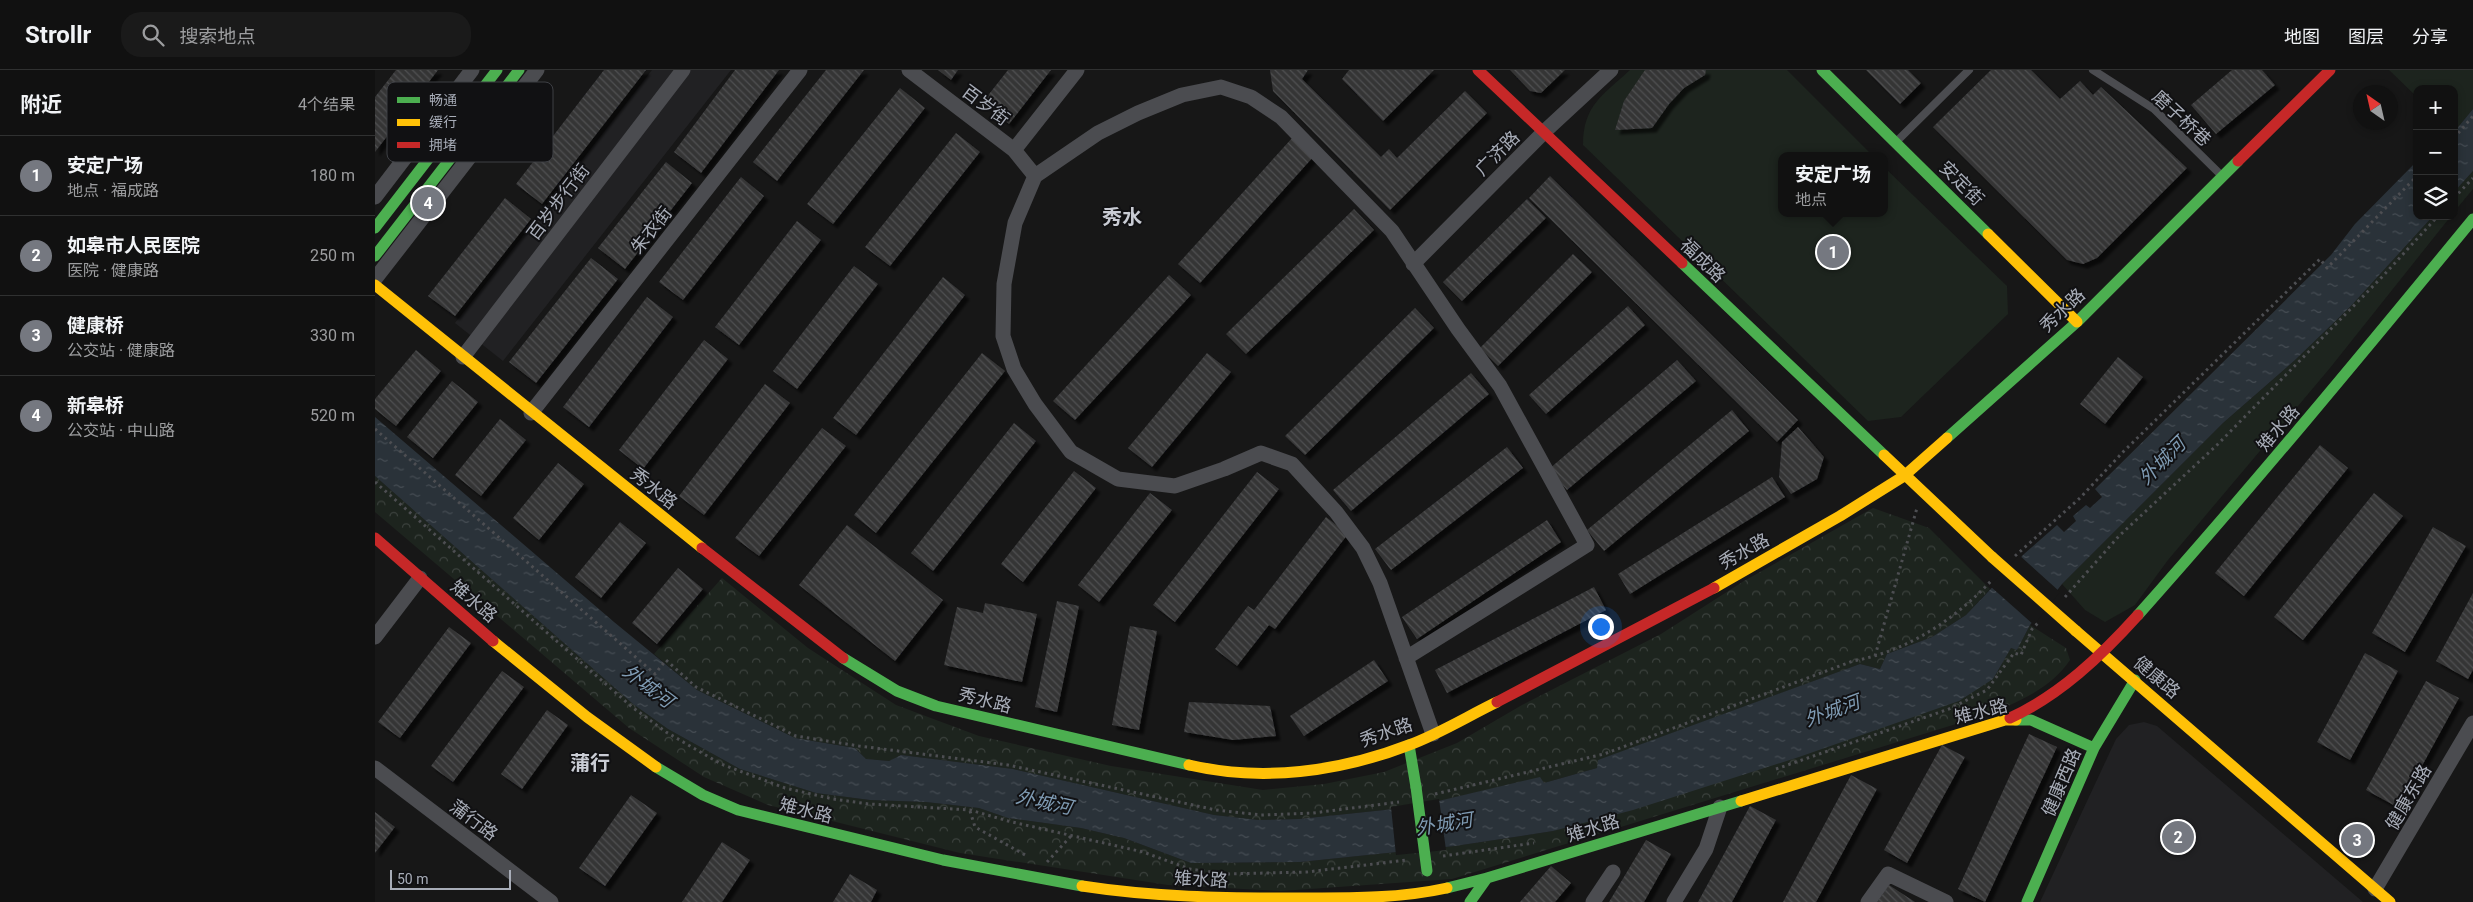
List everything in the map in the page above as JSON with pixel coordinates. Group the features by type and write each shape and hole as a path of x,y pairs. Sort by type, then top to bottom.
{"street":[{"path":"463,82 472,70"},
{"path":"488,82 497,70"},
{"path":"510,82 519,70"},
{"path":"528,82 537,70"},
{"name":"百岁步行街","path":"463,357 683,70"},
{"name":"朱衣街","path":"531,413 800,70"},
{"name":"百岁街","path":"909,70 1014,150 1035,176"},
{"path":"1014,150 1077,70"},
{"name":"福成路","path":"1478,70 1904,476"},
{"name":"广济路","path":"1413,264 1544,132 1611,70"},
{"name":"安定街","path":"1822,70 2077,322"},
{"name":"秀水路","path":"375,285 531,413 806,631 871,676 897,691 936,706 1136,754 1199,767 1256,774 1303,772 1355,762 1433,734 1689,602 1799,540 1904,476 2077,322 2331,70"},
{"path":"1406,658 1587,545 1500,386 1413,264 1392,231 1281,117 1251,97 1221,87 1181,94 1098,133 1035,176 1015,223 1004,284 1003,336 1014,369 1035,404 1071,452 1118,479 1175,486 1224,469 1261,453 1292,464 1336,512 1363,548 1380,583 1406,658 1433,734"},
{"path":"375,197 402,162"},
{"path":"375,228 426,162"},
{"path":"375,256 448,162"},
{"path":"375,279 466,162"},
{"name":"雉水路","path":"375,538 420,578 587,717 657,768 703,795 738,810 887,848 1067,884 1122,892 1212,898 1309,901 1429,897 2005,720 2034,707 2103,654 2207,538 2341,380 2473,219"},
{"name":"健康路","path":"1904,476 2076,631 2390,902"},
{"path":"375,637 420,578"},
{"name":"健康西路","path":"2027,902 2094,748 2135,680"},
{"name":"雉水路","path":"2005,720 2031,720 2094,748"},
{"name":"健康东路","path":"2375,889 2473,723"},
{"path":"1409,744 1429,897"},
{"name":"蒲行路","path":"375,768 551,902"},
{"path":"1674,902 1705,849 1720,807"},
{"path":"1593,902 1613,872"},
{"path":"1868,902 1888,874 1946,902"},
{"path":"1470,902 1487,878"}],"lane":[{"path":"1896,142 1969,70"},
{"name":"磨子桥巷","path":"2093,70 2100,72 2154,109 2223,177"}],"path":[{"path":"2458,133 2473,116"},
{"path":"2458,194 2473,178"},
{"path":"2320,259 2327,268 2413,180"},
{"path":"2059,602 2119,536 2217,445 2383,276 2434,220"},
{"path":"375,429 655,674 666,660"},
{"path":"375,482 632,708 666,732 721,764 785,788 833,799 970,810 1143,852 1189,869 1225,874 1307,872 1413,860"},
{"path":"1874,657 1921,492"},
{"path":"1773,770 1949,709 1987,690 2014,653 2021,655 2032,629 2045,616"},
{"path":"970,810 975,827 1030,858"},
{"path":"1043,862 1048,862 1071,836"},
{"path":"1440,856 1539,842"}],"shaded area":[{"path":"652,70 731,70 503,361 455,323"},
{"path":"2144,722 2157,726 2363,902 2040,902 2116,739 2129,725"}],"green space":[{"path":"1630,70 1787,70 1869,152 1778,152 1778,217 1888,217 1888,171 2007,286 2008,314 1901,417 1868,421 1583,145 1587,120 1591,110 1603,94"},
{"path":"2389,70 2473,70 2473,109 2458,127 2458,85 2413,85 2413,93"},
{"path":"2473,171 2473,189 2458,207 2458,188"},
{"path":"2429,220 2448,220 2330,368 2168,560 2135,605 2105,622 2085,610 2062,584 2223,423 2295,360 2350,307"},
{"path":"375,476 633,704 668,729 740,769 816,793 870,800 926,802 979,808 1008,818 1081,828 1124,838 1191,863 1300,862 1455,846 1553,831 1993,679 2011,648 2017,650 2030,625 2066,648 2070,660 2052,680 2031,695 1982,716 1452,879 1281,891 1168,885 960,853 768,805 704,777 629,728 375,512"},
{"path":"1873,508 1929,528 1990,589 1966,615 1932,637 1887,654 1880,669 1860,664 1599,760 1597,768 1544,783 1539,778 1413,807 1299,819 1259,820 1214,815 1013,769 901,755 889,761 866,759 855,748 795,738 697,690 654,654 722,578 808,648 896,705 979,736 1111,766 1263,790 1324,784 1384,772 1457,743 1522,705 1661,634 1744,581"}],"water":[{"path":"2473,109 2473,171 2458,188 2458,130 2458,127"},
{"name":"外城河","path":"2413,165 2413,220 2429,220 2350,307 2295,360 2223,423 2062,584 2030,625 2017,650 2011,648 1993,679 1959,701 1799,757 1633,810 1553,831 1455,846 1300,862 1191,863 1124,838 1081,828 1008,818 979,808 926,802 870,800 816,793 740,769 668,729 633,704 375,476 375,417 614,622 697,690 795,738 855,748 866,759 889,761 901,755 1013,769 1214,815 1259,820 1299,819 1413,807 1540,777 1544,783 1597,768 1598,760 1860,664 1880,669 1887,654 1932,637 1966,615 2024,554 2057,525 2064,532 2076,521 2073,516 2086,505 2090,508 2102,497 2095,489 2331,255 2355,224"}],"pier":[{"path":"2019,555 2060,592 2034,625 1990,586"},
{"path":"1439,799 1446,850 1396,855 1391,807"}],"building":[{"path":"396,70 438,70 429,82 387,82 387,136 375,152 375,97"},
{"path":"604,70 646,70 542,204 516,184 533,162 553,162 553,136"},
{"path":"735,70 779,70 701,173 674,152"},
{"path":"826,70 864,70 777,181 753,162"},
{"path":"938,70 958,70 951,80"},
{"path":"1008,70 1051,70 1009,124 982,103"},
{"path":"1270,70 1308,70 1302,79 1381,157 1389,149 1397,158 1465,91 1487,113 1390,210 1273,91"},
{"path":"1349,70 1434,70 1383,121 1342,79"},
{"path":"1510,70 1565,70 1541,93 1530,91"},
{"path":"1645,70 1706,70 1705,75 1684,88 1669,104 1652,128 1615,130 1624,101"},
{"path":"1866,70 1908,70 1921,83 1900,104"},
{"path":"1991,70 2031,70 2060,99 2080,81 2093,95 2101,87 2187,168 2097,258 2083,264 2067,260 1933,127"},
{"path":"2232,70 2262,70 2275,85 2216,134 2191,105"},
{"path":"900,88 925,108 833,224 807,204"},
{"path":"956,133 980,152 890,266 865,247"},
{"path":"1293,137 1314,156 1200,283 1178,264"},
{"path":"666,162 692,183 625,269 598,248"},
{"path":"1550,176 1798,420 1777,442 1529,198"},
{"path":"741,177 764,196 683,300 659,282"},
{"path":"505,198 531,219 455,316 428,296"},
{"path":"1527,199 1546,218 1462,301 1443,282"},
{"path":"1354,209 1374,230 1246,354 1226,334"},
{"path":"797,221 821,240 739,345 715,327"},
{"path":"1573,254 1592,272 1498,366 1480,348"},
{"path":"591,258 618,279 536,383 509,362"},
{"path":"854,266 878,284 797,389 773,371"},
{"path":"1169,275 1191,295 1075,420 1053,401"},
{"path":"943,277 965,295 856,435 833,418"},
{"path":"647,297 673,317 589,427 563,407"},
{"path":"1628,306 1645,325 1546,414 1529,395"},
{"path":"1415,308 1434,328 1305,455 1285,436"},
{"path":"704,340 728,359 643,469 619,450"},
{"path":"416,350 441,371 396,426 375,409 375,399"},
{"path":"982,353 1005,371 876,533 854,515"},
{"path":"1207,353 1231,372 1152,467 1128,448"},
{"path":"2118,357 2143,377 2105,424 2080,404"},
{"path":"1677,360 1696,381 1567,490 1549,469"},
{"path":"1471,373 1489,394 1351,511 1333,490"},
{"path":"452,381 478,402 433,458 407,437"},
{"path":"765,384 790,403 704,515 679,496"},
{"path":"1732,410 1749,431 1604,551 1587,530"},
{"path":"500,419 526,440 481,496 455,475"},
{"path":"1014,423 1036,441 933,571 911,553"},
{"path":"1798,427 1824,457 1817,479 1791,494 1779,477 1782,442"},
{"path":"822,428 846,446 759,556 735,538"},
{"path":"2320,445 2348,468 2244,596 2215,573"},
{"path":"1507,447 1523,468 1391,570 1375,549"},
{"path":"558,463 584,484 539,540 513,518"},
{"path":"1074,471 1096,488 1023,582 1001,564"},
{"path":"1257,472 1279,489 1175,622 1153,605"},
{"path":"1772,477 1785,497 1630,594 1618,574"},
{"path":"1150,493 1172,510 1099,602 1078,585"},
{"path":"2374,493 2403,516 2303,640 2274,617"},
{"path":"1326,517 1348,534 1275,629 1269,625 1237,666 1215,649 1248,606 1254,610"},
{"path":"1547,520 1561,542 1417,639 1402,617"},
{"path":"620,522 646,543 601,598 575,577"},
{"path":"847,525 943,600 895,661 799,585"},
{"path":"2433,527 2466,546 2405,652 2372,633"},
{"path":"678,568 703,589 657,644 632,623"},
{"path":"1594,587 1606,610 1447,693 1435,670"},
{"path":"2473,593 2473,670 2468,679 2436,661"},
{"path":"1057,601 1079,606 1057,712 1035,707"},
{"path":"985,603 1037,614 1022,682 944,665 957,607 983,613"},
{"path":"1130,626 1157,631 1139,730 1112,725"},
{"path":"449,627 471,643 400,738 378,722"},
{"path":"2365,653 2398,671 2350,760 2317,742"},
{"path":"1374,660 1388,681 1304,736 1290,716"},
{"path":"502,671 524,687 453,782 431,766"},
{"path":"2426,681 2459,698 2399,808 2366,790"},
{"path":"1189,702 1270,706 1276,736 1233,740 1184,732"},
{"path":"547,710 568,725 522,789 501,774"},
{"path":"2029,734 2057,747 1985,902 1958,889"},
{"path":"1942,745 1965,757 1907,863 1884,850"},
{"path":"1851,775 1877,789 1816,902 1783,902"},
{"path":"631,795 657,813 605,886 579,868"},
{"path":"1750,806 1776,820 1732,902 1698,902"},
{"path":"375,812 395,827 375,853"},
{"path":"1646,840 1671,854 1644,902 1609,902"},
{"path":"722,842 750,860 722,902 682,902"},
{"path":"1551,866 1571,883 1555,902 1520,902"},
{"path":"850,874 877,890 871,902 833,902"},
{"path":"1889,885 1915,902 1877,902"}],"traffic: fast":[{"path":"488,82 497,70"},
{"path":"510,82 519,70"},
{"path":"1822,70 1988,234"},
{"path":"1947,438 2077,322 2238,161"},
{"path":"375,228 426,162"},
{"path":"375,256 448,162"},
{"path":"2138,615 2266,468 2473,219"},
{"path":"1682,263 1884,455"},
{"path":"843,658 897,691 936,706 1189,765"},
{"path":"2027,902 2094,748 2135,680"},
{"path":"2016,720 2031,720 2094,748"},
{"path":"1409,745 1416,787"},
{"path":"656,767 703,795 738,810 943,860 1082,886"},
{"path":"1416,787 1427,871"},
{"path":"1447,888 1487,878 1741,801"},
{"path":"1470,902 1487,878"}],"traffic: slow":[{"path":"1988,234 2077,322"},
{"path":"375,285 702,548"},
{"path":"1714,588 1840,516 1904,476 1947,438"},
{"path":"1884,455 1992,557"},
{"path":"1992,557 2076,631"},
{"path":"2076,631 2390,902"},
{"path":"493,641 587,717 656,767"},
{"path":"1189,765 1244,773 1300,772 1328,768 1355,762 1420,741 1497,702"},
{"path":"1741,801 2005,720 2016,720"},
{"path":"1082,886 1162,895 1268,898 1371,897 1428,892 1447,888"}],"traffic: jam":[{"path":"1478,70 1682,263"},
{"path":"2238,161 2330,70"},
{"path":"375,538 493,641"},
{"path":"702,548 843,658"},
{"path":"1497,702 1714,588"},
{"path":"2010,718 2028,709 2063,686 2094,660 2138,615"}],"place":[{"name":"新皋桥","path":"428,203"},
{"name":"安定广场","path":"1833,252"},
{"name":"如皋市人民医院","path":"2178,837"},
{"name":"健康桥","path":"2357,840"}],"district":[{"name":"秀水","path":"1122,217"},
{"name":"蒲行","path":"590,763"}]}
